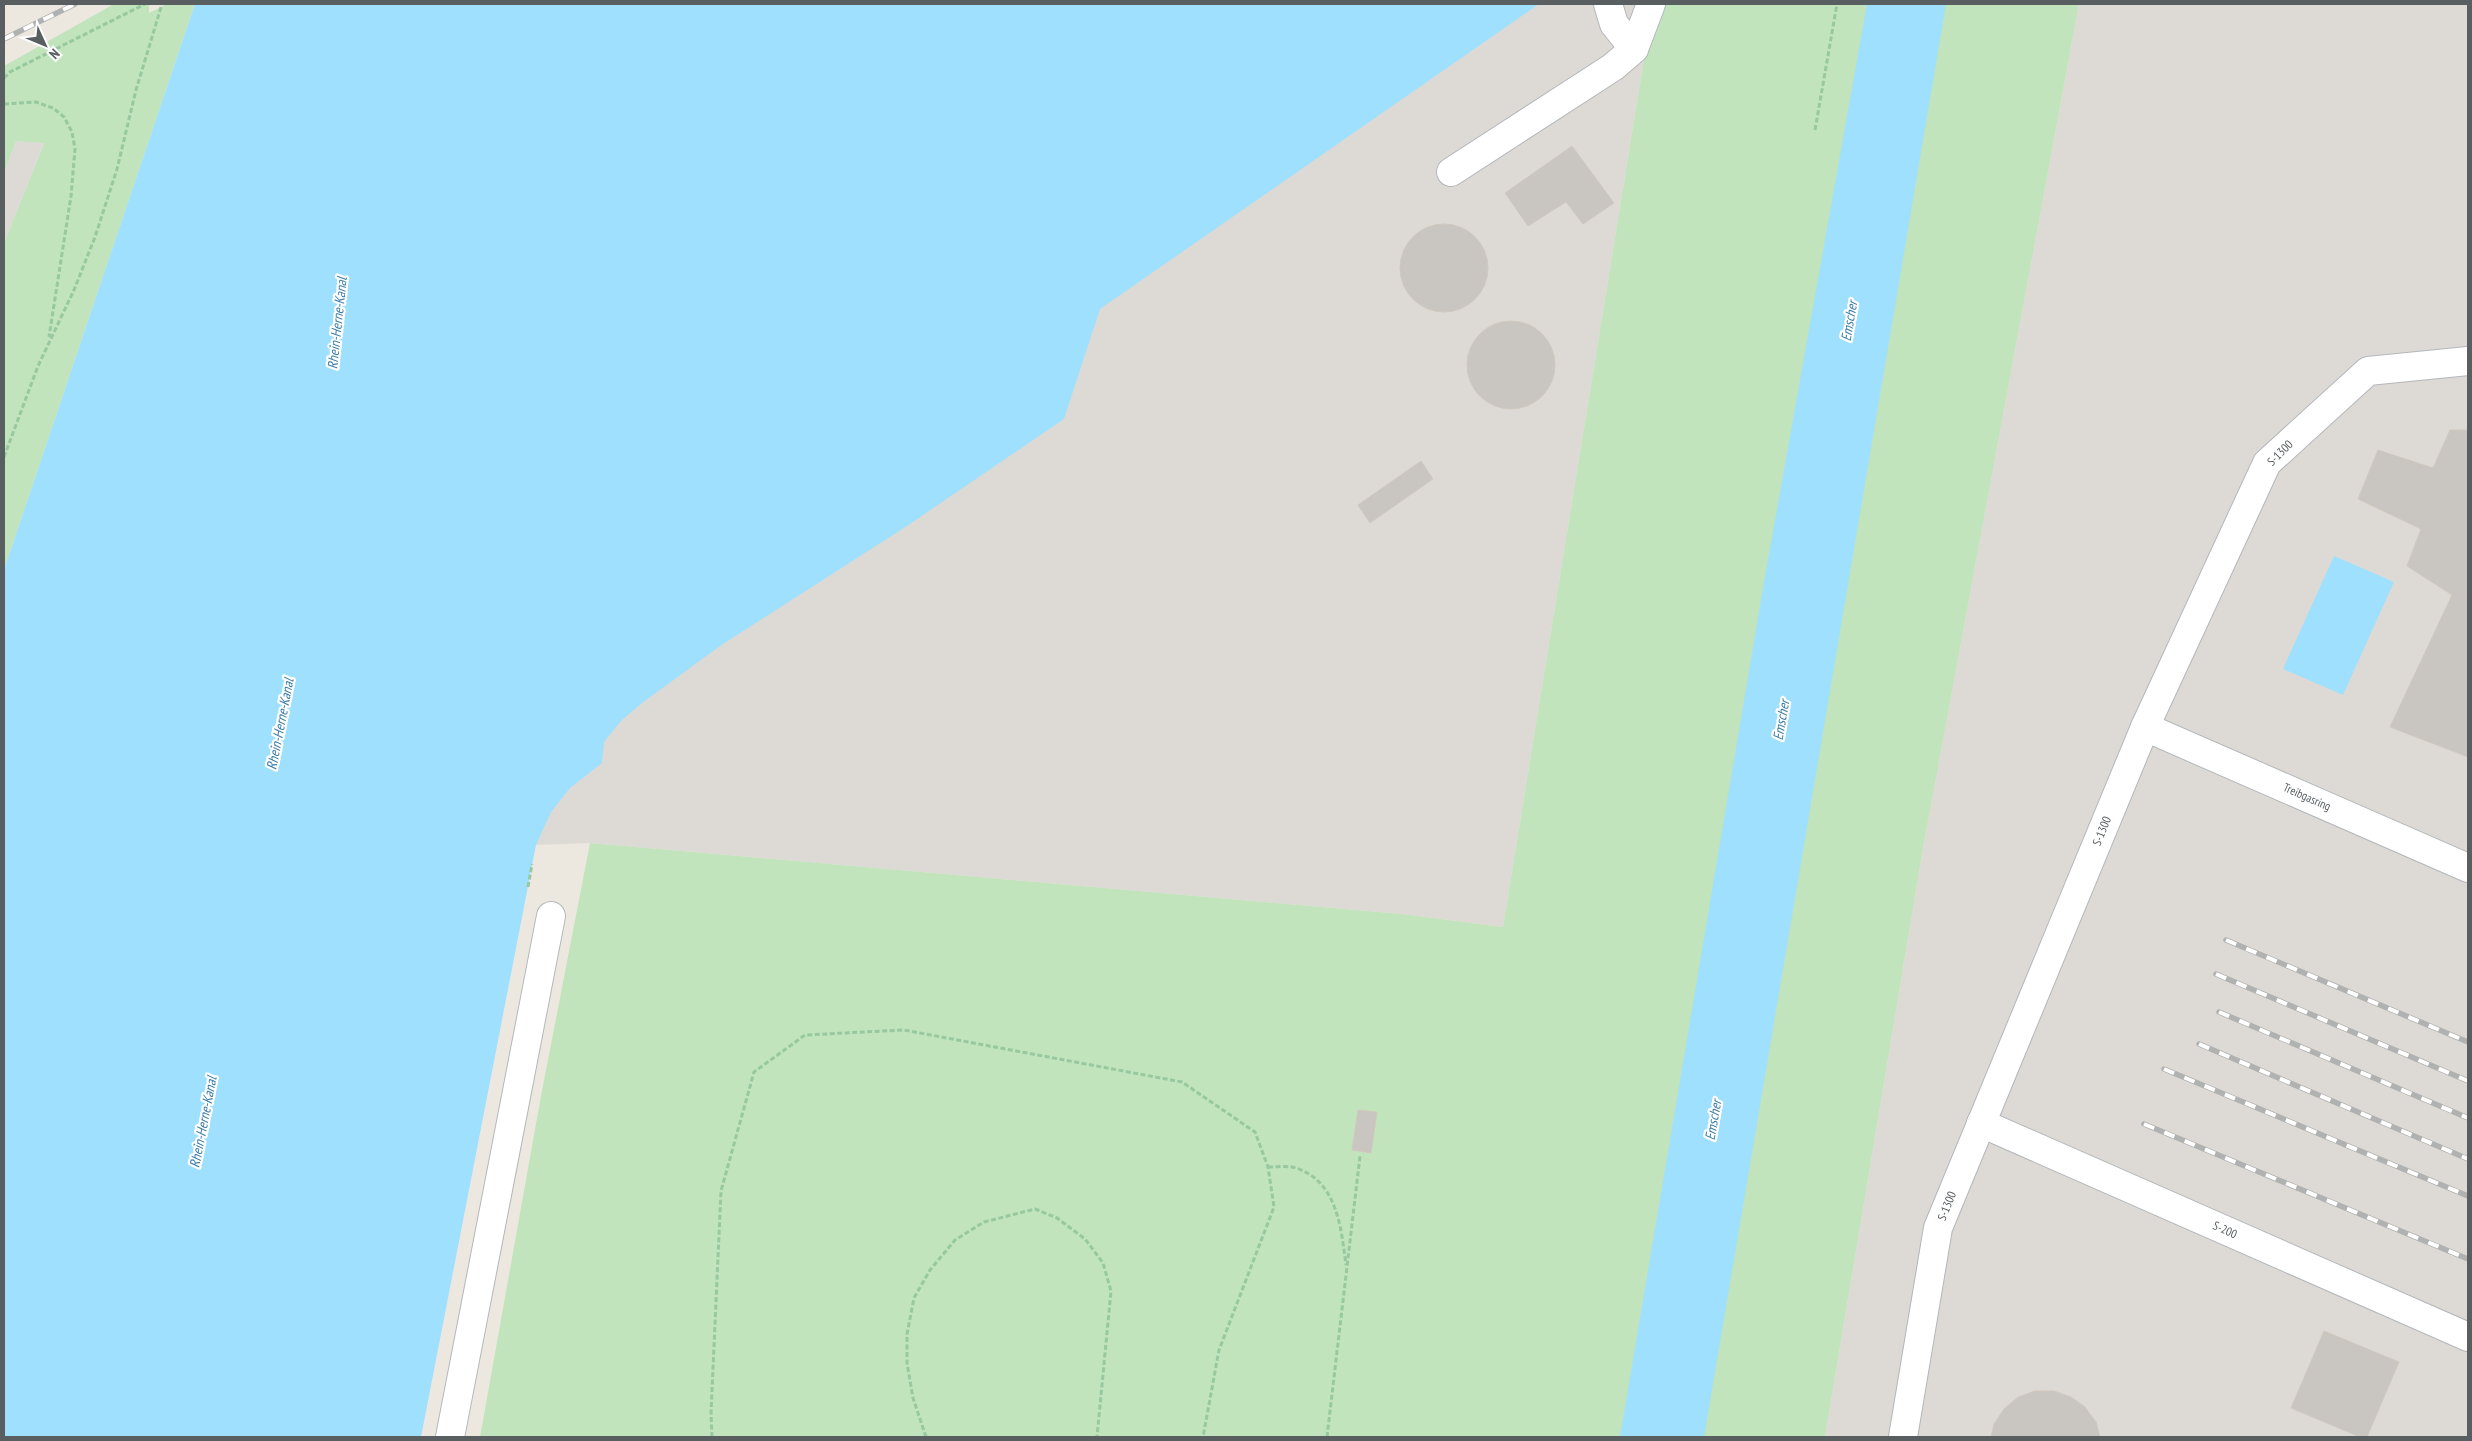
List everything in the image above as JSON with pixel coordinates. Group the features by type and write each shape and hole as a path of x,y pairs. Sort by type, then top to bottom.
{"lane":[{"path":"1608,4 1614,24 1634,49"},
{"path":"1450,172 1613,67 1634,49 1651,4"},
{"name":"S-1300","path":"1903,1437 1938,1228 2145,727 2267,463 2368,371 2468,361"},
{"name":"Treibgasring","path":"2145,727 2468,868"},
{"path":"450,1437 551,916"},
{"name":"S-200","path":"1981,1123 2468,1337"}],"path":[{"path":"4,78 10,72 145,4"},
{"path":"4,457 48,342 74,290 95,237 117,169 136,90 162,4"},
{"path":"1815,130 1837,4"},
{"path":"4,104 36,102 53,108 64,117 72,132 75,149 71,196 48,342"},
{"path":"712,1437 711,1413 721,1191 754,1072 805,1035 904,1030 1182,1082 1255,1132 1268,1167 1274,1207 1219,1350 1204,1437"},
{"path":"1327,1437 1360,1156"},
{"path":"1268,1167 1290,1167 1303,1172 1325,1186 1340,1220 1347,1271"},
{"path":"926,1437 913,1398 907,1363 907,1334 914,1298 930,1270 955,1240 984,1222 1035,1209 1058,1218 1085,1239 1103,1262 1111,1292 1097,1437"}],"shaded area":[{"path":"675,4 1653,4 1503,927 1402,914 590,843 536,845"},
{"path":"2079,4 2468,4 2468,1437 1825,1437 1922,854"},
{"path":"16,141 44,142 4,243 4,172"}],"green space":[{"path":"114,4 149,4 149,13 167,4 195,4 4,570 4,243 44,143 16,141 4,172 4,66"},
{"path":"1653,4 2079,4 1922,854 1825,1437 480,1437 541,1096 590,843 1402,914 1503,927"}],"water":[{"name":"Rhein-Herne-Kanal","path":"195,4 1539,4 1100,309 1064,419 907,526 720,646 642,703 621,721 604,742 602,763 570,788 551,812 536,845 421,1437 4,1437 4,570"},
{"name":"Emscher","path":"1867,4 1946,4 1704,1437 1620,1437 1763,588"},
{"path":"2334,556 2394,582 2343,695 2283,669"}],"building":[{"path":"1572,146 1614,203 1583,224 1566,202 1528,226 1505,193"},
{"path":"1444,224 1461,228 1475,237 1484,251 1488,268 1484,285 1475,299 1461,308 1444,312 1427,308 1413,299 1404,285 1400,268 1404,251 1413,237 1427,228"},
{"path":"1511,321 1528,325 1542,334 1551,348 1555,365 1551,382 1542,396 1528,405 1511,409 1494,405 1480,396 1471,382 1467,365 1471,348 1480,334 1494,325"},
{"path":"2450,430 2468,430 2468,757 2390,727 2452,595 2407,566 2421,529 2358,499 2378,450 2433,468"},
{"path":"1421,461 1433,479 1370,523 1358,505"},
{"path":"1358,1110 1377,1112 1371,1153 1352,1150"},
{"path":"2324,1331 2399,1362 2367,1437 2360,1437 2291,1408"},
{"path":"2035,1391 2054,1391 2071,1397 2085,1407 2096,1422 2100,1437 1991,1437 1994,1424 2004,1409 2018,1397"}],"railway":[{"path":"4,39 75,4"},
{"path":"2226,940 2468,1042"},
{"path":"2216,974 2468,1081"},
{"path":"2219,1012 2468,1118"},
{"path":"2199,1044 2468,1159"},
{"path":"2164,1069 2468,1196"},
{"path":"2144,1124 2468,1259"}]}
